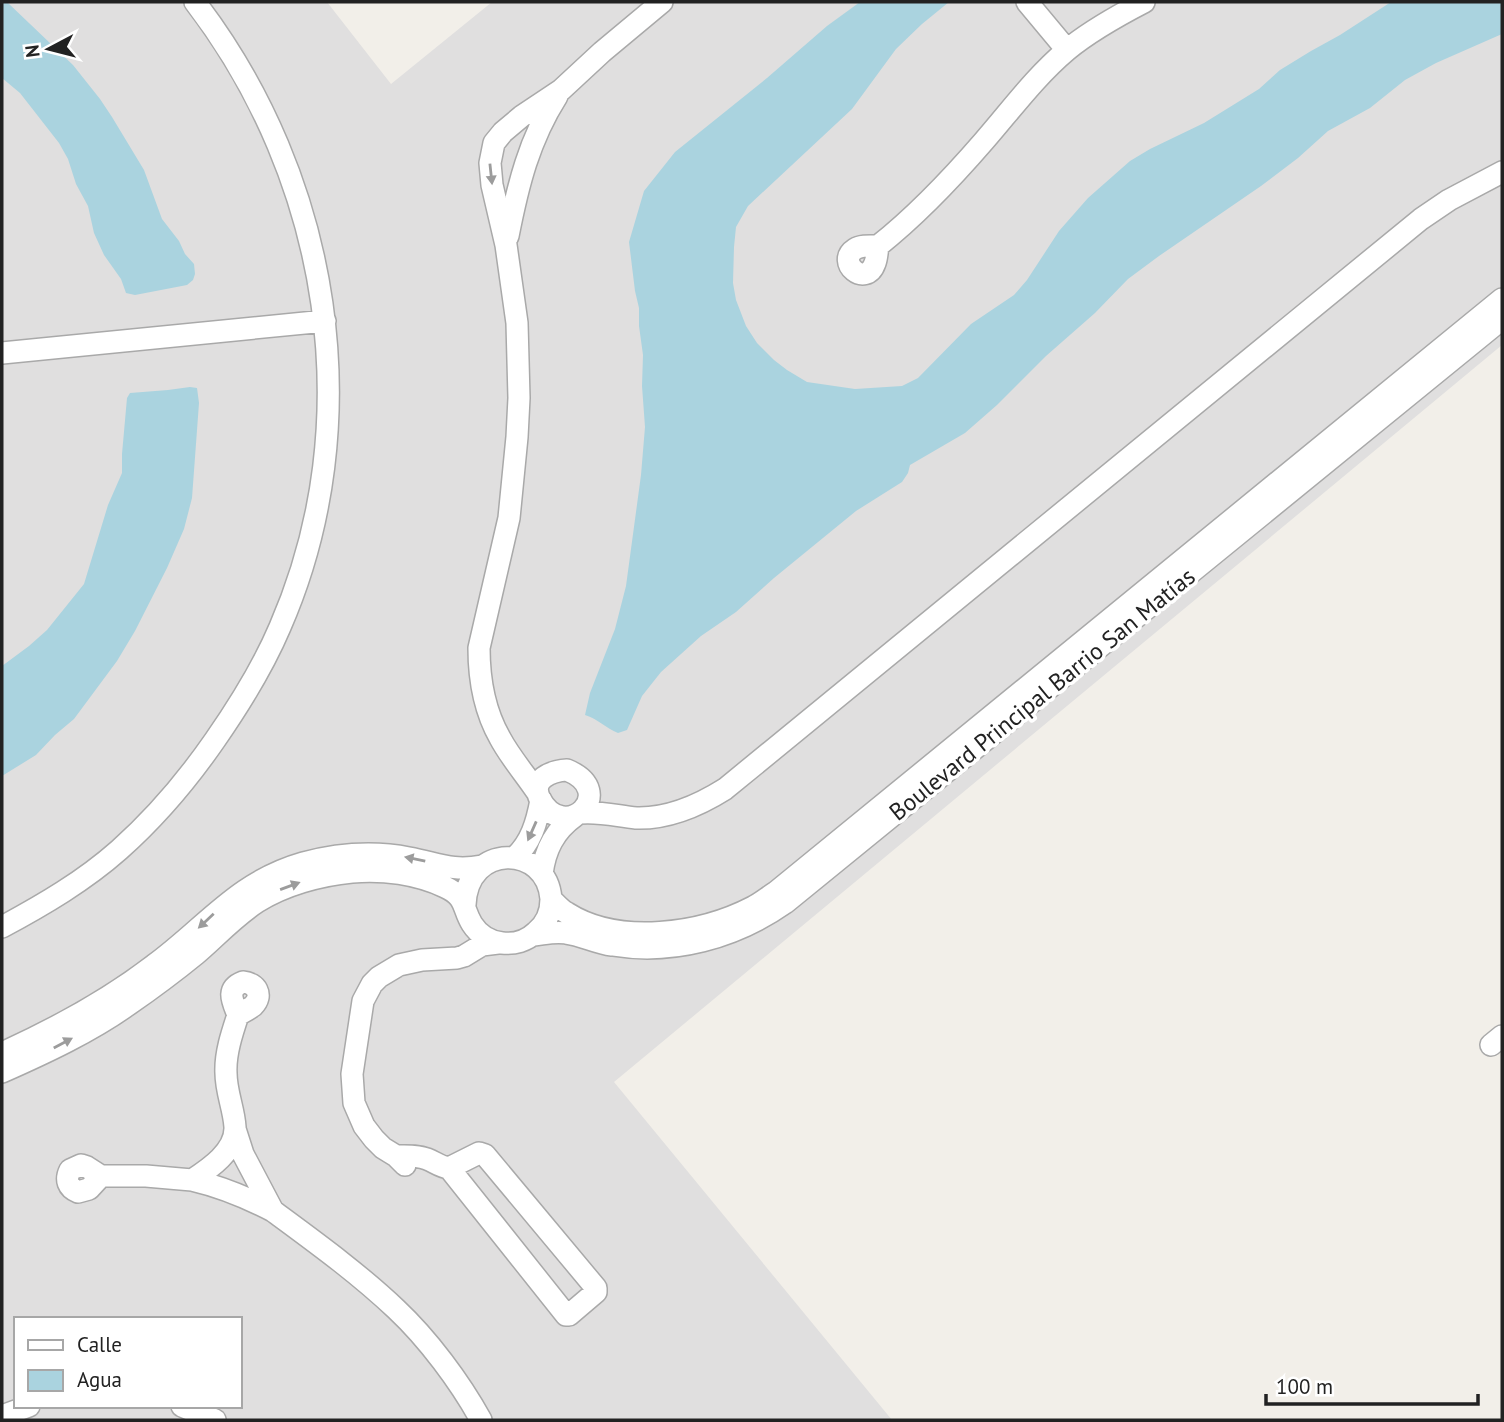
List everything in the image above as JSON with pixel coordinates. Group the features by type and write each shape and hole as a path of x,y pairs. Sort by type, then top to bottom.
{"street":[{"path":"2,928 86,877 120,849 160,809 204,755 231,717 280,628 292,597 317,509 327,431 328,362 320,282 311,244 301,204 281,148 260,104 220,35 195,2"},
{"path":"662,2 601,52 561,90 503,132 494,143 490,163 492,185 506,245 517,323 519,360 517,437 509,518 479,648 479,669 482,691 499,738 547,808 556,815 590,812 636,818 657,817 694,806 724,789 1421,219 1449,200 1502,172"},
{"path":"1027,2 1067,50"},
{"path":"878,246 895,233 959,169 1019,98 1067,50 1106,23 1144,2"},
{"path":"506,245 520,179 530,147 543,118 561,90"},
{"path":"503,132 524,138 530,147"},
{"name":"Boulevard Principal Barrio San Matías","path":"551,899 565,912 594,925 653,933 699,927 756,906 1502,299"},
{"name":"Boulevard Principal Barrio San Matías","path":"534,935 566,933 621,947 661,947 695,943 732,933 768,915 1502,319"},
{"path":"2,353 325,321"},
{"path":"519,765 533,770 567,770 577,774 606,813"},
{"path":"513,858 521,851 533,830 540,782 545,775 556,771"},
{"path":"542,874 548,848 556,833 588,805 588,789"},
{"path":"2,1053 65,1023 125,985 162,959 240,893 284,870 325,858 363,854 407,857 454,869 482,866"},
{"path":"444,1168 479,1153 485,1155 596,1288 596,1292 569,1315 564,1313 444,1168 415,1155 396,1156 383,1148 364,1126 354,1103 352,1074 363,1001 372,984 399,965 422,960 457,958 482,945 517,943 534,935 547,919 551,899 542,874 534,866 513,858 502,858 492,860 474,874 468,883 465,905 473,926 474,948"},
{"path":"2,1072 54,1048 125,1007 196,954 240,914 257,902 289,887 352,872 400,874 447,887 457,894 465,905"},
{"path":"473,926 498,943"},
{"path":"238,1015 229,1044 226,1072 229,1101 243,1154 274,1211"},
{"path":"191,1180 218,1161 230,1146 235,1129"},
{"path":"101,1176 191,1180 242,1195 274,1211 336,1258 397,1310 447,1368 481,1420"},
{"path":"2,1416 24,1408"},
{"path":"187,1408 215,1420"}],"shaded area":[{"path":"2,2 327,2 391,84 492,2 1502,2 1502,345 614,1082 892,1420 2,1420"}],"water":[{"path":"2,2 7,2 73,65 112,117 144,170 162,219 194,264 193,280 187,285 135,295 126,293 121,279 104,255 94,233 88,206 59,143 20,93 2,78"},
{"path":"860,2 949,2 896,49 852,109 748,206 736,227 733,283 746,326 757,343 774,360 807,382 855,389 902,386 918,378 971,324 1014,295 1059,231 1088,198 1130,161 1204,123 1259,89 1280,70 1391,2 1502,2 1502,34 1405,80 1370,108 1328,131 1261,186 1128,279 965,433 910,465 902,482 856,511 736,612 701,636 661,672 642,696 627,730 618,733 585,715 590,693 615,629 626,586 641,475 645,427 643,355 629,242 644,191 675,152 827,26"},
{"path":"197,388 199,403 192,498 184,529 167,568 117,661 74,719 36,755 2,776 2,666 47,630 84,584 108,505 122,473 127,398 130,393"}]}
